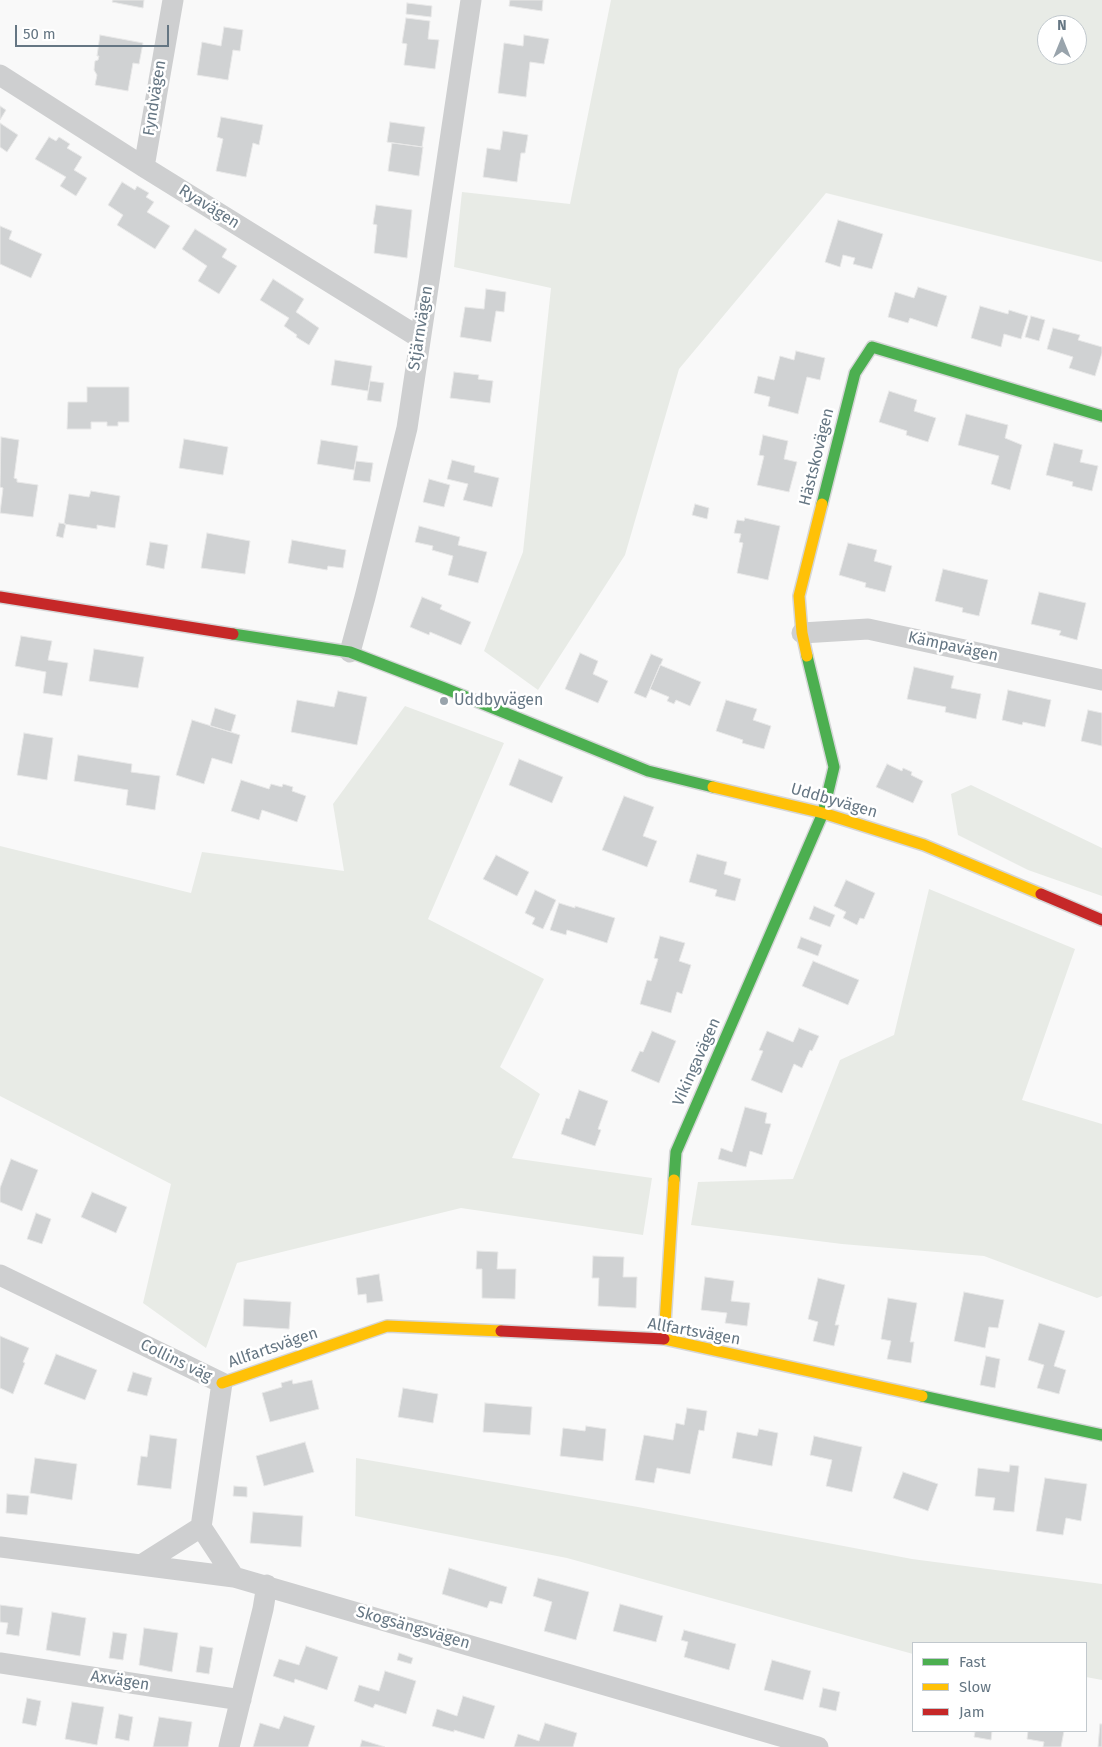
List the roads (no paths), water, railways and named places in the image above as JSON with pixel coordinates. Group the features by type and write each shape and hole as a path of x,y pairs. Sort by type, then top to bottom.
{"street":[{"name":"Fyndvägen","path":"144,167 173,0"},
{"name":"Stjärnvägen","path":"350,652 407,428 471,0"},
{"name":"Ryavägen","path":"0,75 144,167 420,338"},
{"name":"Hästskovägen","path":"823,813 834,766 802,633 799,596 855,373 872,347 1102,416"},
{"name":"Uddbyvägen","path":"0,598 350,652 648,771 823,813 924,845 1102,920"},
{"name":"Kämpavägen","path":"802,633 868,629 1102,680"},
{"name":"Vikingavägen","path":"664,1339 676,1152 823,813"},
{"name":"Collins väg","path":"0,1275 222,1383 201,1527"},
{"name":"Allfartsvägen","path":"222,1383 387,1326 664,1339 1102,1435"},
{"path":"141,1565 201,1527 234,1577"},
{"name":"Skogsängsvägen","path":"0,1547 234,1577 267,1585 818,1747"},
{"path":"229,1747 263,1609 267,1585"},
{"name":"Axvägen","path":"0,1663 241,1700"}],"place":[{"name":"Uddbyvägen","path":"444,701"}]}
